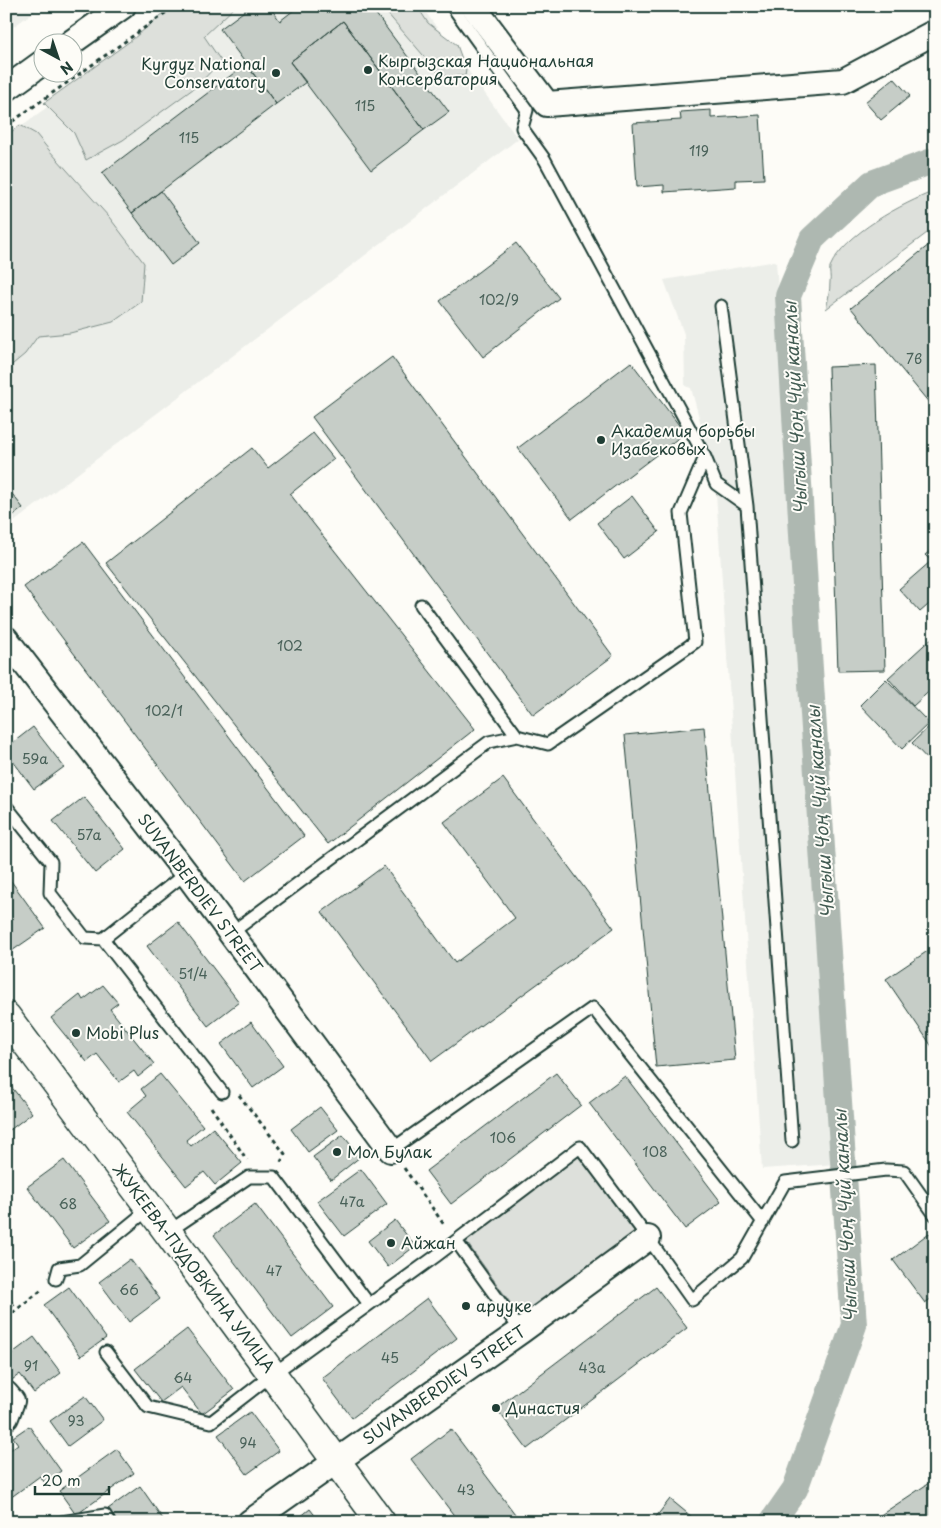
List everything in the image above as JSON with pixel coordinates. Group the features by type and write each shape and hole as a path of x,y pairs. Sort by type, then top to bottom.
{"main road":[{"name":"ЖУКЕЕВА-ПУДОВКИНА УЛИЦА","path":"6,1016 168,1232 381,1522"}],"street":[{"path":"82,35 123,6"},
{"path":"473,6 547,104 843,81 935,32"},
{"path":"6,89 32,70"},
{"name":"SUVANBERDIEV STREET","path":"6,639 186,873 390,1150"},
{"name":"SUVANBERDIEV STREET","path":"336,1461 521,1332 648,1238"},
{"path":"6,1394 12,1401 6,1417"},
{"path":"250,1522 336,1461"}],"lane":[{"path":"452,6 527,110 522,128 546,160 705,457 716,484 747,506"},
{"path":"721,306 747,506 792,1141"},
{"path":"231,934 489,742 517,736 548,744 695,642 681,513 705,457"},
{"path":"421,605 517,736"},
{"path":"6,806 51,862 50,893 85,938 103,939 186,873"},
{"path":"103,939 222,1092"},
{"path":"390,1150 593,1008 763,1222"},
{"path":"106,1352 148,1407 211,1422 580,1147 692,1300 742,1258 786,1182 886,1170 904,1170 935,1215"},
{"path":"168,1232 249,1176 274,1176 369,1304"},
{"path":"56,1279 59,1268 80,1265 150,1208"},
{"path":"456,1240 521,1332"},
{"path":"62,1522 105,1515 109,1522"}],"path":[{"path":"6,126 175,6"},
{"path":"249,1176 251,1165 210,1106 222,1092 236,1092 285,1154 274,1176"},
{"path":"390,1150 456,1240"},
{"path":"6,1318 56,1279"}],"shaded area":[{"path":"6,6 42,6 6,32"},
{"path":"172,6 236,6 204,36 221,61 197,86 123,140 86,160 74,133 44,103 73,82 82,82 82,76 133,39"},
{"path":"186,6 421,6 518,139 6,528 6,137"},
{"path":"381,6 417,6 428,23 457,45 466,70 465,76 441,76"},
{"path":"20,125 36,134 109,217 144,263 141,302 113,322 70,333 38,336 25,354 7,369 6,136"},
{"path":"935,191 935,227 826,309 830,289 830,267 837,255 848,243 891,212"},
{"path":"776,261 837,1164 762,1169 716,493 706,473 713,469 691,388 685,386 684,334 664,280"},
{"path":"580,1154 641,1235 525,1323 465,1240"}],"building":[{"name":"Kyrgyz National Conservatory","path":"251,6 269,6 280,21 299,6 370,6 449,112 424,130 343,21 290,62 306,82 276,104 220,29"},
{"path":"343,21 424,130 371,170 290,62"},
{"path":"246,64 276,104 132,213 102,173"},
{"path":"894,78 910,96 881,120 865,102"},
{"path":"711,110 711,118 760,115 764,179 736,180 736,187 664,192 664,185 637,187 633,123 681,120 680,112"},
{"path":"161,191 200,243 171,265 132,213"},
{"path":"935,240 935,410 851,308"},
{"path":"516,243 559,298 483,357 440,301"},
{"path":"392,357 613,656 533,715 312,417"},
{"name":"Академия борьбы Изабековых","path":"631,362 685,433 572,519 518,448"},
{"path":"876,365 885,670 838,671 828,367"},
{"path":"313,433 334,459 290,494 475,729 328,844 106,563 252,448 268,468"},
{"path":"6,486 23,508 6,521"},
{"path":"632,496 659,532 624,559 597,523"},
{"path":"83,542 304,836 245,881 24,587"},
{"path":"935,547 935,599 920,612 899,589 931,561 925,555"},
{"path":"935,635 935,686 913,706 888,678"},
{"path":"886,679 929,723 902,749 860,705"},
{"path":"935,721 935,767 912,743"},
{"path":"33,727 64,767 34,789 6,752 6,748"},
{"path":"704,727 735,1060 656,1067 625,735"},
{"path":"503,778 614,928 432,1061 322,912 384,866 455,963 515,918 444,822"},
{"path":"84,797 125,849 95,873 53,821"},
{"path":"6,874 45,928 6,955"},
{"path":"178,922 239,1002 208,1026 147,946"},
{"path":"935,946 935,1051 886,979"},
{"path":"103,985 118,1003 110,1009 154,1064 138,1077 134,1071 119,1082 97,1054 87,1062 51,1018 80,995 83,1000"},
{"path":"251,1022 283,1066 253,1088 221,1044"},
{"path":"556,1073 581,1105 451,1204 426,1171"},
{"path":"160,1074 203,1126 186,1140 191,1146 213,1128 242,1163 215,1185 204,1172 186,1186 127,1112 146,1096 141,1089"},
{"path":"625,1076 721,1202 685,1229 589,1103"},
{"path":"6,1080 32,1113 6,1133"},
{"path":"320,1107 338,1130 308,1152 291,1129"},
{"path":"343,1135 360,1157 331,1180 313,1157"},
{"path":"64,1160 110,1221 73,1248 27,1187"},
{"path":"361,1169 387,1204 344,1236 317,1201"},
{"path":"255,1204 333,1307 292,1338 214,1235"},
{"name":"Айжан","path":"395,1220 415,1246 388,1267 368,1241"},
{"path":"929,1233 935,1241 935,1296 925,1303 893,1260"},
{"path":"130,1259 160,1299 129,1322 99,1282"},
{"path":"69,1287 106,1338 81,1356 44,1305"},
{"path":"656,1287 687,1328 527,1449 496,1408"},
{"path":"6,1294 15,1305 6,1312"},
{"path":"427,1298 457,1338 352,1418 322,1378"},
{"path":"187,1329 234,1390 202,1414 181,1387 161,1402 135,1369"},
{"path":"34,1337 61,1373 34,1393 20,1374 9,1382 6,1378 6,1358"},
{"path":"85,1396 103,1420 68,1446 50,1421"},
{"path":"250,1412 279,1451 247,1474 218,1435"},
{"path":"29,1426 61,1471 45,1483 40,1476 6,1501 6,1453 18,1444 13,1437"},
{"path":"451,1429 521,1522 459,1522 411,1459"},
{"path":"117,1449 134,1473 76,1515 59,1491"},
{"path":"935,1479 935,1522 870,1522"},
{"path":"140,1486 165,1522 117,1522 108,1509"},
{"path":"670,1499 698,1522 652,1522"},
{"path":"310,1509 320,1522 294,1522"}],"waterway":[{"name":"Чыгыш Чоң Чүй каналы","path":"772,1522 795,1489 854,1325 809,654 788,296 812,239 872,183 935,160"}],"place":[{"name":"Кыргызская Национальная Консерватория","path":"368,70"},
{"name":"Kyrgyz National Conservatory","path":"276,73"},
{"name":"Академия борьбы Изабековых","path":"601,440"},
{"name":"Mobi Plus","path":"76,1033"},
{"name":"Мол Булак","path":"337,1152"},
{"name":"Айжан","path":"391,1243"},
{"name":"арууке","path":"466,1306"},
{"name":"Династия","path":"496,1408"}]}
